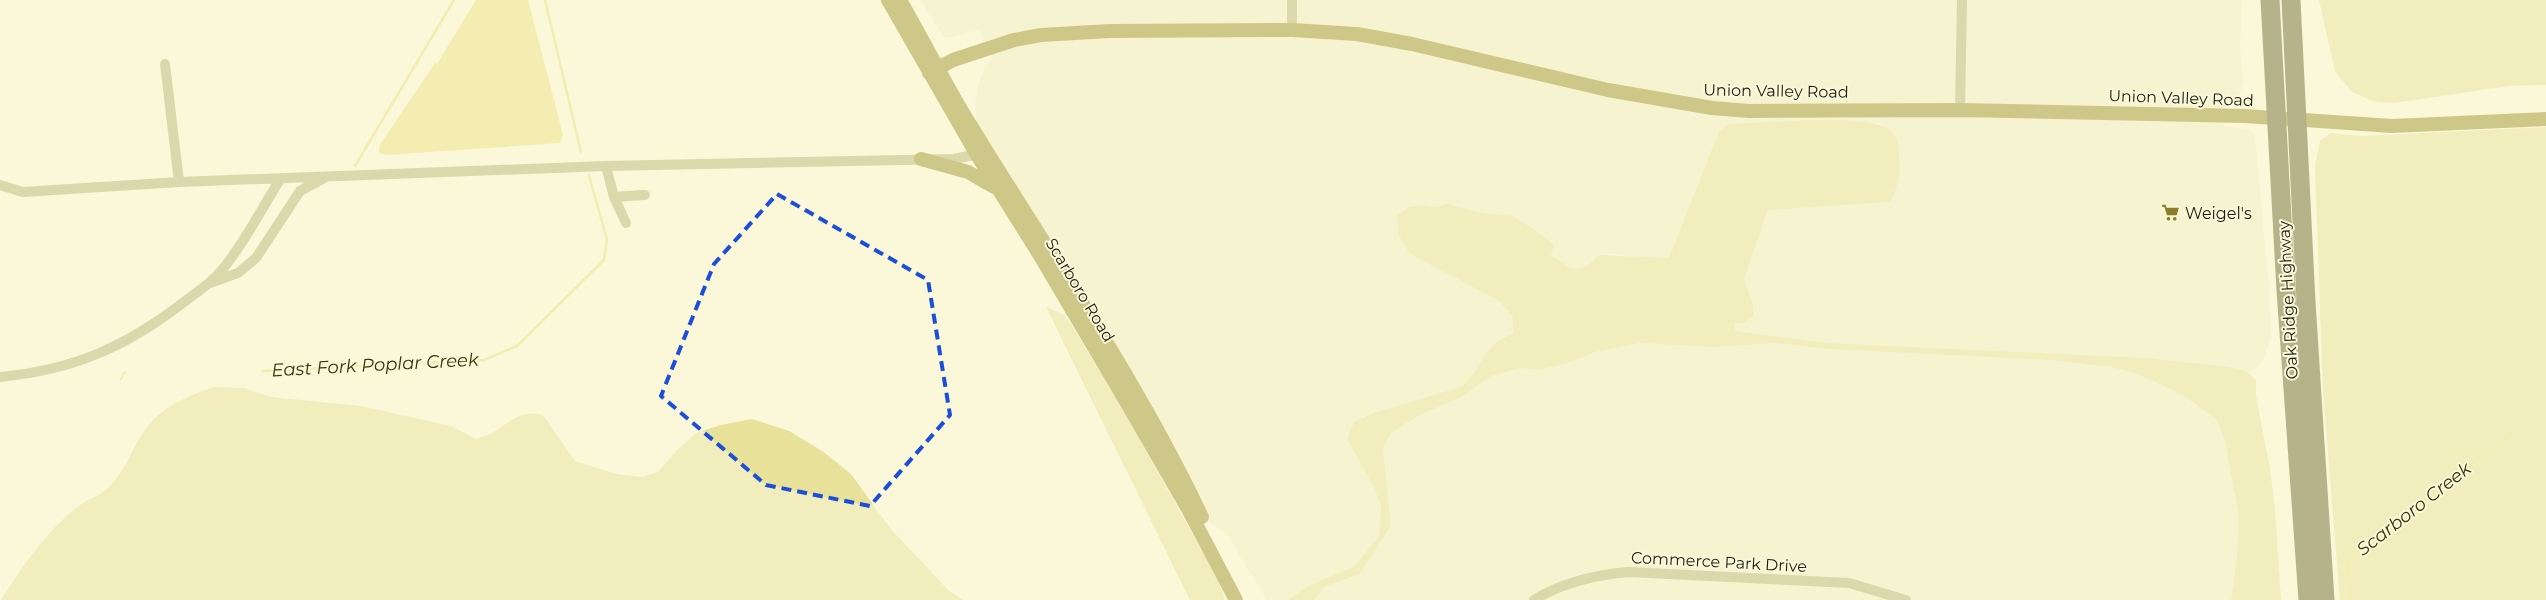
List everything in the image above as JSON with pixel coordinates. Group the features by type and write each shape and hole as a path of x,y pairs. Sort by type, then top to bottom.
{"highway":[{"name":"Oak Ridge Highway","path":"2270,0 2286,298 2308,600"},
{"name":"Oak Ridge Highway","path":"2291,0 2296,120 2325,600"}],"street":[{"name":"Scarboro Road","path":"888,0 934,70 982,153 1090,315 1176,465 1238,600"},
{"name":"Scarboro Road","path":"900,0 934,70"},
{"path":"1292,0 1292,30"},
{"path":"1960,110 1962,0"},
{"name":"Union Valley Road","path":"934,70 953,60 1014,40 1041,35 1110,31 1292,30 1357,34 1412,44 1683,105 1750,111 1960,110 2245,116 2392,126 2546,119"},
{"path":"165,64 179,182"},
{"name":"Scarboro Road","path":"982,153 998,190 1039,254 1123,396 1238,600"},
{"path":"0,185 23,192 179,182 606,166 954,159 982,153"},
{"path":"921,159 968,172 998,190"},
{"path":"606,166 614,197 626,223"},
{"path":"0,377 30,374 68,366 111,349 143,331 209,284 226,265 281,178"},
{"path":"209,284 238,273 256,258 300,191 325,178"},
{"path":"614,197 645,195"},
{"name":"Commerce Park Drive","path":"1534,600 1574,582 1608,574 1628,572 1849,583 1906,600"}],"highlighted area":[{"path":"777,194 928,280 950,415 870,506 766,485 661,396 714,264"}],"shaded area":[{"path":"476,0 528,0 563,135 560,143 387,155 379,153 379,146 435,63 437,64"},
{"path":"920,0 2242,0 2240,45 2243,81 2239,97 2233,104 2226,106 2224,126 2251,130 2255,135 2269,288 2271,337 2263,360 2257,368 2248,372 2230,367 2146,358 1827,343 1735,331 1734,323 1753,304 1744,279 1768,209 1890,202 1881,124 1805,120 1728,124 1719,131 1669,258 1655,259 1610,254 1600,255 1589,267 1580,269 1565,266 1550,255 1554,245 1534,229 1512,216 1482,213 1447,204 1436,207 1424,205 1427,261 1499,301 1512,316 1514,333 1501,338 1467,382 1460,387 1362,417 1347,439 1375,489 1381,507 1379,536 1354,567 1288,600 1267,600 1227,534 1210,523 1181,459 1155,415 1152,404 977,128 975,102 977,89 984,69 993,57 979,30 953,37 944,37"},
{"path":"2319,0 2546,0 2546,85 2509,86 2394,103 2375,102 2352,92 2335,71"},
{"path":"1805,120 1869,122 1890,131 1896,138 1899,148 1900,169 1897,186 1890,202 1768,210 1744,279 1753,304 1753,316 1744,323 1734,323 1735,331 1828,343 2146,358 2230,367 2248,372 2256,380 2256,396 2270,469 2275,510 2281,600 2231,600 2237,556 2238,512 2225,441 2216,419 2184,396 2138,374 2111,367 2050,360 1827,349 1775,343 1715,347 1640,343 1595,352 1565,364 1539,370 1520,368 1491,376 1461,397 1418,416 1391,433 1383,448 1391,526 1360,574 1324,587 1314,600 1288,600 1308,586 1354,567 1379,536 1381,507 1375,489 1347,439 1354,422 1374,413 1460,387 1468,380 1494,344 1514,333 1512,316 1499,301 1409,253 1399,236 1397,216 1409,207 1424,205 1436,207 1447,204 1482,213 1512,216 1534,229 1554,245 1551,255 1564,264 1576,268 1587,266 1599,255 1669,258 1719,131 1728,124"},
{"path":"2546,127 2546,600 2340,600 2323,391 2315,165 2320,141 2330,133 2361,136"},
{"path":"1046,307 1063,314 1071,324 1126,415 1218,580 1225,600 1190,600"},
{"path":"1640,343 1775,343 1828,349 2050,360 2111,367 2138,374 2184,396 2216,419 2225,441 2238,512 2237,556 2231,600 1314,600 1324,587 1360,574 1391,526 1383,448 1391,433 1418,416 1461,397 1491,376 1520,368 1539,370 1565,364 1595,352"},
{"path":"214,387 244,388 271,397 361,406 451,426 476,439 492,433 518,416 530,414 543,415 575,461 616,474 642,477 658,472 677,450 696,433 721,425 752,419 789,431 822,451 851,474 890,528 949,591 963,600 1,600 26,562 56,526 82,504 105,491 121,473 142,435 153,420 178,402"}],"waterway":[{"name":"East Fork Poplar Creek","path":"355,166 454,0"},
{"name":"East Fork Poplar Creek","path":"545,0 581,152"},
{"name":"East Fork Poplar Creek","path":"262,371 484,360 517,346 604,260 607,239 589,176"},
{"name":"East Fork Poplar Creek","path":"121,379 125,372"},
{"name":"Scarboro Creek","path":"2351,600 2348,560 2512,433"}],"place":[{"name":"Weigel's","path":"2171,213"}]}
